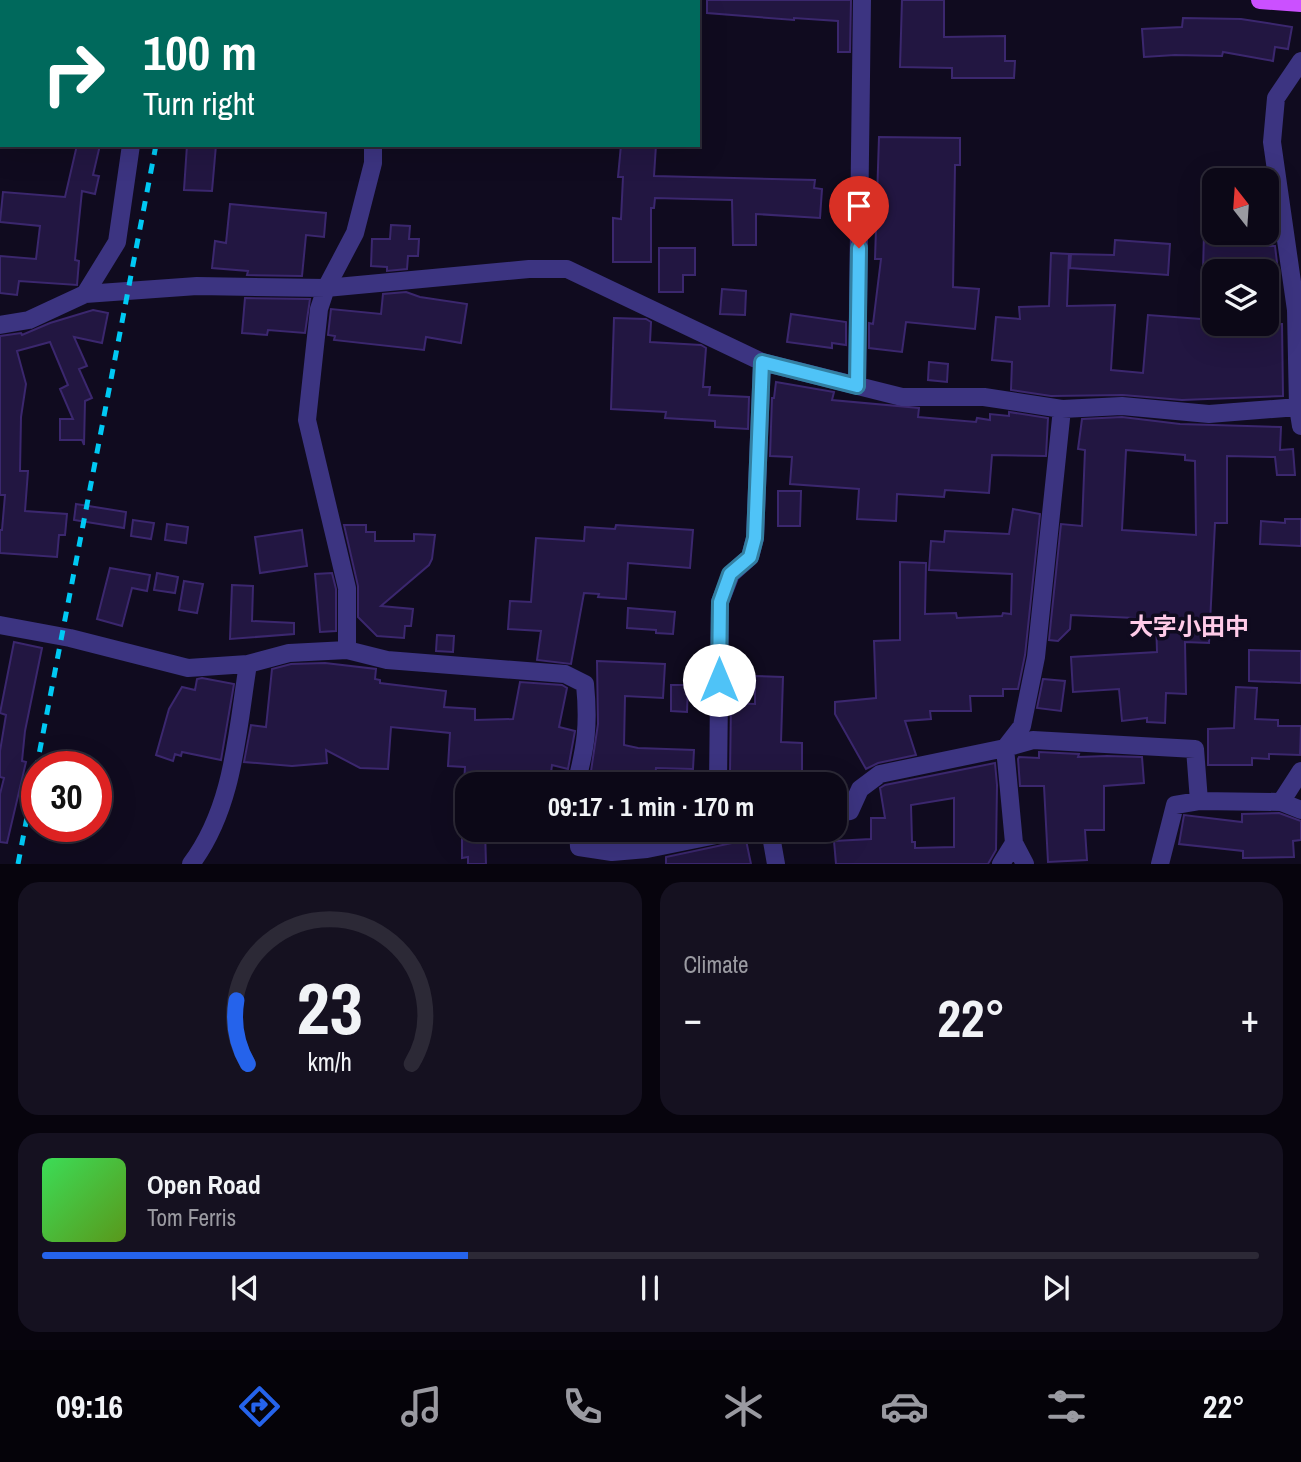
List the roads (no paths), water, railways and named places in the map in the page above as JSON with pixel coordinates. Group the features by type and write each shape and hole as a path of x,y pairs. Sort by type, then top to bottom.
{"main road":[{"path":"1260,0 1301,3"}],"street":[{"path":"857,386 862,0"},
{"path":"1301,61 1276,98 1272,142 1299,310 1297,407 1301,426"},
{"path":"85,294 117,242 131,147"},
{"path":"347,650 347,588 307,420 319,309 326,288 355,233 373,163 373,147"},
{"path":"0,325 29,320 85,294 197,286 326,288 529,269 567,270 762,362 902,397 984,397 1062,409 1122,406 1209,414 1297,407"},
{"path":"718,772 720,602 730,574 750,557 755,538 762,362"},
{"path":"1025,863 1014,843 1005,748 1022,726 1036,657 1062,409"},
{"path":"0,625 70,638 188,668 248,664 289,653 347,650 387,660 565,674 585,684 587,743 579,772"},
{"path":"191,863 202,849 225,799 248,664"},
{"path":"847,811 850,811 860,789 880,774 1033,740 1195,749 1199,801"},
{"path":"1282,802 1301,771"},
{"path":"1160,863 1175,805 1199,801 1282,802 1301,810"},
{"path":"579,842 579,847 612,852 647,849 676,842"},
{"path":"772,842 776,863"},
{"path":"1001,863 1014,843"}],"railway":[{"path":"18,864 156,147"}],"district":[{"name":"大字小田中","path":"1189,627"}]}
